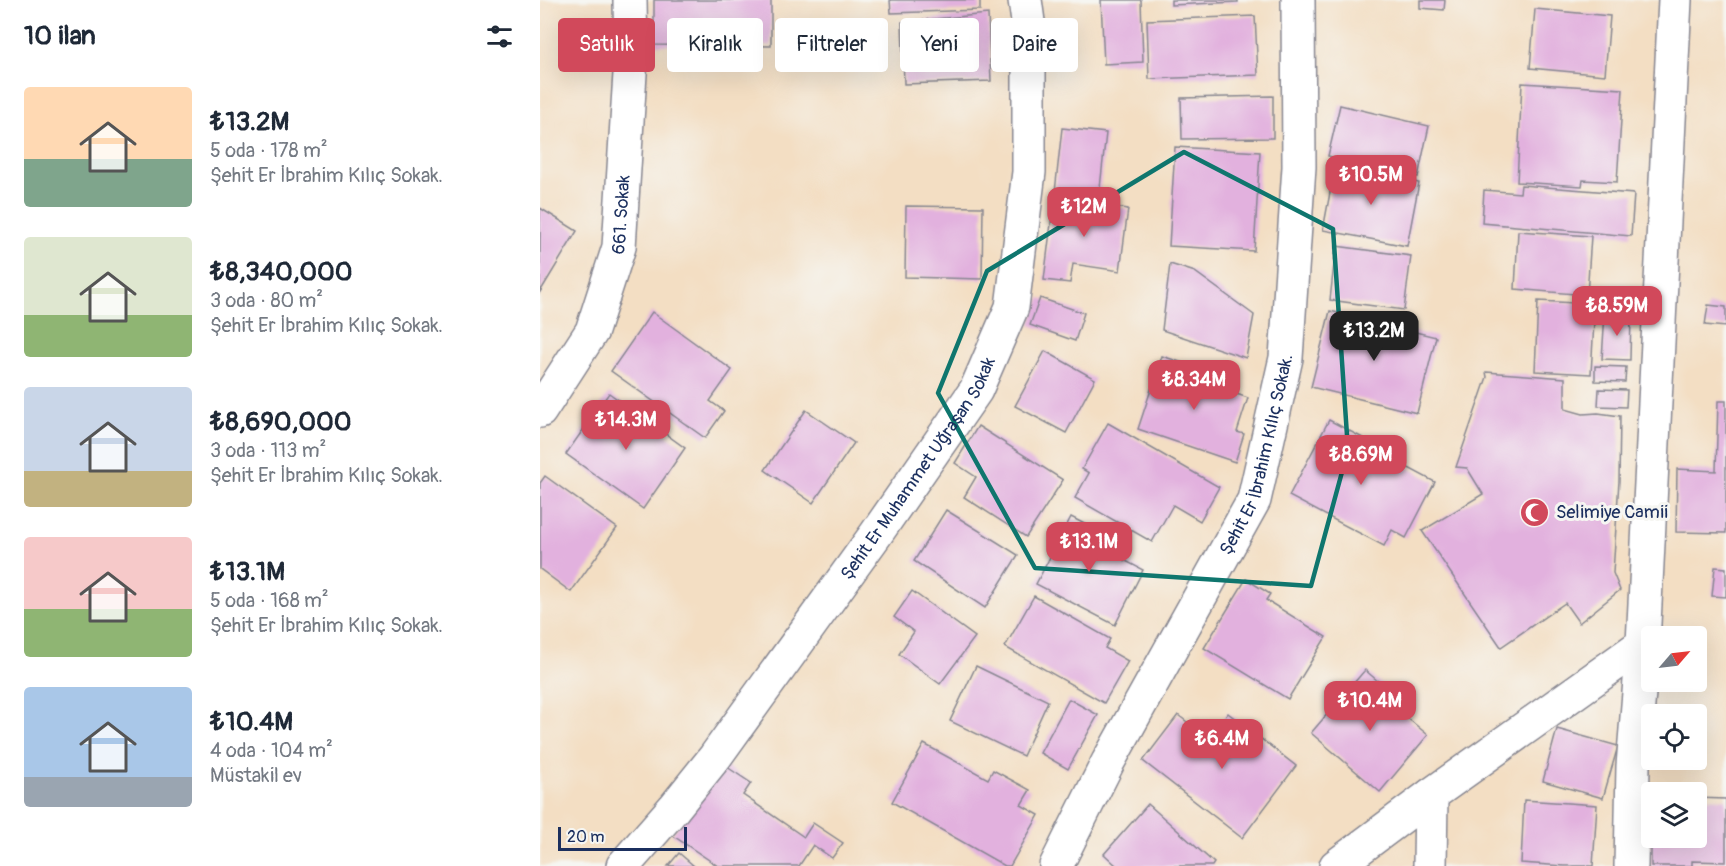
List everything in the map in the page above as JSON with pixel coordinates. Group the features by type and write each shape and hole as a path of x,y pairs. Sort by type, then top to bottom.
{"street":[{"name":"661. Sokak","path":"540,411 591,331 619,247 631,58 630,0"},
{"name":"Şehit Er Muhammet Uğraşan Sokak","path":"623,866 716,757 976,390 1012,307 1029,172 1029,29 1025,0"},
{"name":"Şehit Er İbrahim Kılıç Sokak.","path":"1056,866 1108,762 1254,500 1286,358 1299,167 1298,0"},
{"path":"1644,626 1675,0"},
{"path":"1336,866 1431,795 1641,645"},
{"path":"1631,866 1633,766 1641,668"},
{"path":"1430,866 1431,795"}],"highlighted area":[{"path":"1184,152 1333,229 1348,450 1311,586 1035,568 938,393 987,271"}],"building":[{"path":"654,0 771,0 771,46 763,46 763,18 667,18 667,45 655,45"},
{"path":"890,0 980,0 980,10 891,13"},
{"path":"1101,0 1141,0 1143,62 1104,64"},
{"path":"1171,0 1238,0 1238,2 1171,5"},
{"path":"1420,0 1445,0 1444,10 1420,8"},
{"path":"1535,9 1610,16 1605,75 1530,68"},
{"path":"988,14 991,81 904,84 904,72 979,72 979,18 945,18"},
{"path":"1255,16 1258,75 1149,79 1147,20"},
{"path":"1522,83 1623,89 1617,182 1583,180 1582,186 1517,182"},
{"path":"1273,96 1273,138 1182,139 1181,98"},
{"path":"1340,105 1429,126 1418,177 1328,156"},
{"path":"1062,128 1106,133 1099,197 1055,192"},
{"path":"1175,147 1260,152 1254,251 1169,246"},
{"path":"1335,166 1419,183 1407,246 1323,230"},
{"path":"1521,185 1634,194 1631,236 1482,223 1484,190 1520,193"},
{"path":"1054,199 1128,209 1120,271 1073,264 1070,283 1044,280"},
{"path":"906,206 983,207 982,279 905,277"},
{"path":"540,208 577,231 540,292"},
{"path":"1518,231 1591,236 1587,295 1515,289"},
{"path":"1336,246 1411,256 1404,310 1330,300"},
{"path":"1170,264 1195,272 1254,315 1246,358 1162,330"},
{"path":"1040,298 1084,313 1075,341 1030,325"},
{"path":"1538,301 1595,304 1591,374 1535,371"},
{"path":"1708,305 1726,307 1726,327 1705,325"},
{"path":"1330,311 1436,337 1417,413 1311,387"},
{"path":"652,312 732,370 710,401 724,411 705,438 611,371"},
{"path":"1605,313 1631,315 1630,360 1602,359"},
{"path":"1045,351 1095,379 1066,433 1015,406"},
{"path":"1162,356 1208,371 1205,383 1248,398 1237,432 1244,434 1235,462 1138,429"},
{"path":"1595,366 1626,367 1625,382 1595,381"},
{"name":"Selimiye Camii","path":"1486,372 1565,378 1565,409 1583,414 1598,413 1620,416 1619,481 1613,573 1620,590 1579,623 1565,603 1501,647 1422,531 1483,494 1467,468 1456,467 1487,377"},
{"path":"1599,389 1627,390 1626,407 1598,406"},
{"path":"609,393 685,448 643,509 566,454"},
{"path":"1718,401 1726,401 1726,533 1676,532 1677,469 1716,471"},
{"path":"806,410 854,443 813,503 765,470"},
{"path":"1329,420 1374,444 1371,448 1435,482 1406,538 1392,530 1384,546 1289,496"},
{"path":"1108,423 1219,487 1200,521 1173,505 1152,542 1075,498 1089,473 1082,469"},
{"path":"978,426 1063,480 1026,537 964,497 976,477 955,463"},
{"path":"545,476 617,528 571,592 540,569 540,483"},
{"path":"946,510 1018,555 985,608 914,561"},
{"path":"1071,517 1108,536 1101,548 1143,570 1115,625 1036,584"},
{"path":"1715,567 1726,568 1726,597 1712,596"},
{"path":"1246,579 1270,594 1266,600 1326,637 1288,699 1204,648"},
{"path":"912,591 975,637 940,684 899,654 914,632 894,617"},
{"path":"1034,596 1110,639 1105,648 1128,661 1104,703 1005,647"},
{"path":"976,666 1048,701 1023,756 950,721"},
{"path":"1365,670 1400,700 1394,707 1428,735 1380,792 1311,733"},
{"path":"1069,699 1098,715 1068,769 1040,753"},
{"path":"1228,713 1296,766 1242,838 1143,761 1178,715 1208,738"},
{"path":"1557,729 1618,746 1603,798 1543,781"},
{"path":"924,744 988,779 993,770 1030,790 1021,805 1039,815 1010,866 1005,866 892,802"},
{"path":"721,763 751,783 743,795 804,837 813,823 843,843 832,858 813,845 799,866 718,866 672,835"},
{"path":"1707,798 1726,799 1726,862 1692,861 1692,866 1651,866 1651,848 1707,848"},
{"path":"1524,800 1597,805 1593,866 1521,863"},
{"path":"1148,804 1214,863 1212,866 1117,866 1104,854"},
{"path":"679,853 694,866 668,866"}],"place":[{"name":"Selimiye Camii","path":"1535,512"}]}
